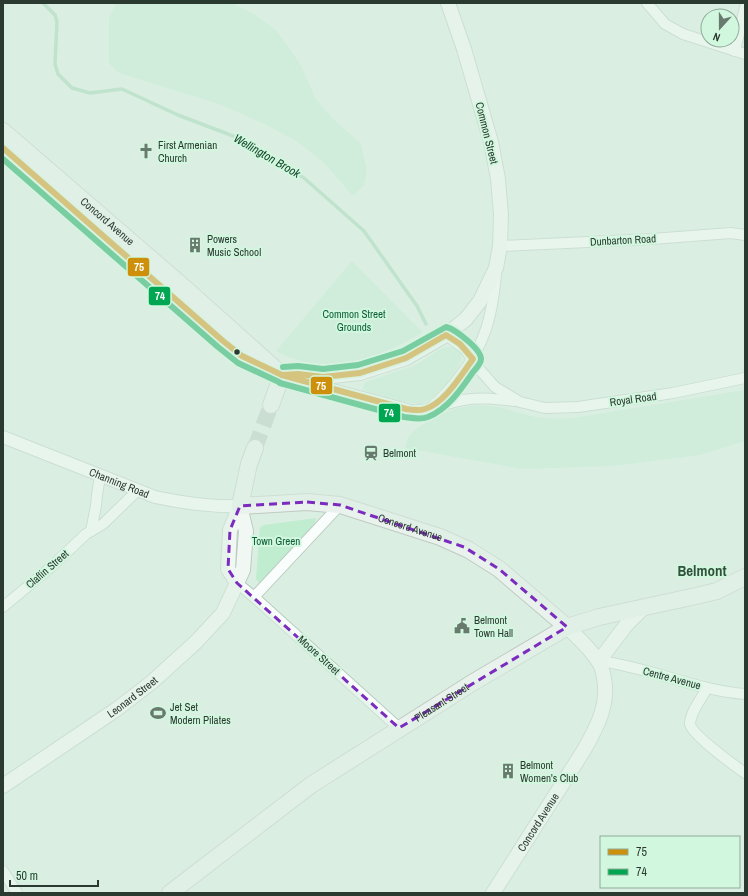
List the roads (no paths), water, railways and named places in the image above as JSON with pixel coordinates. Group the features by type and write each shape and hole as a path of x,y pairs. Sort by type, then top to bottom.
{"main road":[{"name":"Common Street","path":"282,376 298,374 323,377 360,373 406,358 446,335 474,310 485,292 496,268 500,246 501,215 498,179 491,142 464,49 448,3"},
{"name":"Concord Avenue","path":"3,131 186,289 282,376"},
{"name":"Concord Avenue","path":"3,148 223,341 242,356 282,376"},
{"path":"271,405 282,376"},
{"path":"237,583 228,569 230,530 240,506 254,448"},
{"name":"Concord Avenue","path":"240,506 307,502 340,505 440,537 469,550 499,569 567,627 585,644 599,661 604,676 606,692 604,708 600,721 584,750 493,893"},
{"name":"Pleasant Street","path":"170,893 311,785 399,728 567,627 598,617 696,596 717,590 745,577"},
{"name":"Leonard Street","path":"3,786 117,709 152,682 196,642 223,613 237,583"},
{"path":"599,661 627,624 644,607"}],"street":[{"path":"647,3 665,24 683,34 740,53 745,8"},
{"name":"Dunbarton Road","path":"500,246 652,239 731,233 745,235"},
{"name":"Common Street","path":"428,409 450,389 473,359 480,346 489,322 496,268"},
{"name":"Royal Road","path":"446,335 460,344 492,384 510,397 520,402"},
{"path":"282,376 406,409 428,409"},
{"name":"Royal Road","path":"428,409 463,400 485,398 520,402 545,408 578,407 673,393 745,378"},
{"name":"Channing Road","path":"3,438 155,497 174,501 223,506 240,506"},
{"path":"91,531 100,476"},
{"name":"Claflin Street","path":"3,607 91,531 103,524 137,491"},
{"path":"254,597 340,505"},
{"name":"Moore Street","path":"237,583 399,728"},
{"name":"Centre Avenue","path":"599,661 664,675 708,688 745,694"},
{"path":"708,688 694,711 690,722 691,726 697,734 721,756 745,773"},
{"path":"3,871 17,893"}],"waterway":[{"name":"Wellington Brook","path":"43,3 55,15 57,22 55,64 58,74 72,88 90,93 122,89 178,115 241,139 304,178 364,231 417,306 426,324"}],"tunnel":[{"path":"255,448 271,405"}],"place":[{"name":"First Armenian Church","path":"146,151"},
{"name":"Powers Music School","path":"195,245"},
{"name":"Belmont","path":"371,453"},
{"name":"Belmont Town Hall","path":"462,626"},
{"name":"Jet Set Modern Pilates","path":"158,713"},
{"name":"Belmont Women's Club","path":"508,771"}],"district":[{"name":"Belmont","path":"702,570"}],"park label":[{"name":"Common Street Grounds","path":"354,320"},
{"name":"Town Green","path":"276,541"}]}
